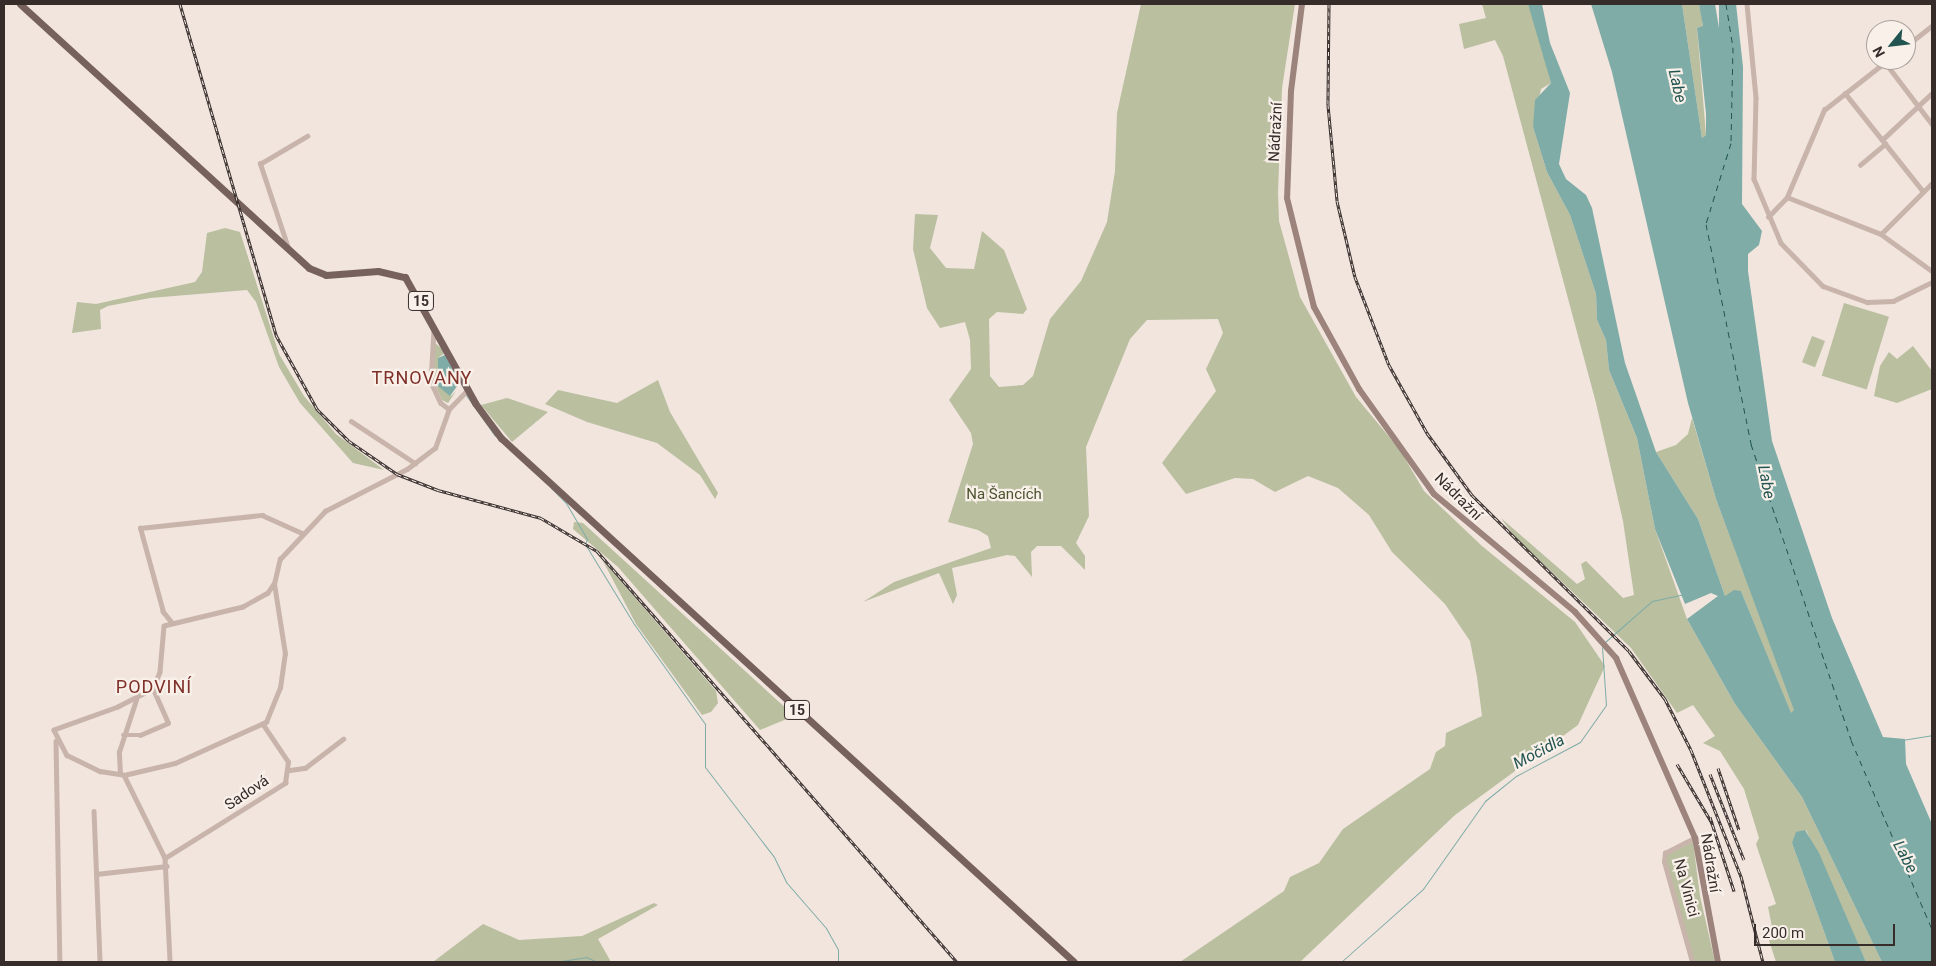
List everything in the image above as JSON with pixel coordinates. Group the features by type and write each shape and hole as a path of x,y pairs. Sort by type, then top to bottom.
{"main road":[{"name":"15","path":"20,4 288,249 321,274 378,271 405,277 435,325 468,389 509,446 1074,962"},
{"name":"Nádražní","path":"1302,4 1291,92 1287,198 1294,241 1321,322 1359,388 1434,494 1601,637 1606,644 1632,686 1695,838 1718,962"}],"street":[{"path":"1747,4 1756,98 1754,179 1768,217 1799,265 1838,294 1884,303 1932,282"},
{"path":"1916,38 1932,26"},
{"path":"1768,217 1787,197 1824,110 1875,70"},
{"path":"1893,70 1932,124"},
{"path":"1845,93 1923,191"},
{"path":"1860,165 1932,93"},
{"path":"288,249 260,164 307,136"},
{"path":"1881,234 1932,183"},
{"path":"1787,197 1881,234 1932,271"},
{"path":"435,325 430,376 437,398 450,409"},
{"path":"60,962 56,741 54,730 137,699 153,689 160,672 161,631 172,622 243,607 268,593 274,584 280,559 302,533 334,506 415,463 440,442 450,409 468,389"},
{"path":"351,421 415,463"},
{"path":"172,622 163,612 140,528 262,515 302,533"},
{"path":"56,741 81,763 122,774 175,763 263,725 273,711 285,654 274,584"},
{"path":"123,735 140,735 168,723 153,689"},
{"path":"137,699 123,735 122,774 165,858 167,866 170,962"},
{"path":"263,725 290,770 305,768 343,739"},
{"name":"Sadová","path":"165,858 264,799 285,783 290,770"},
{"path":"94,811 100,962"},
{"name":"Na Vinici","path":"1692,962 1664,862 1665,853 1695,838"},
{"path":"96,874 167,866"}],"green space":[{"name":"Na Šancích","path":"1141,4 1295,4 1282,88 1278,192 1279,221 1300,297 1356,397 1400,450 1424,491 1482,546 1575,622 1605,666 1578,725 1455,815 1300,962 1180,962 1284,891 1290,877 1319,863 1343,829 1430,769 1436,752 1445,746 1446,733 1482,716 1470,641 1445,604 1392,552 1369,515 1338,488 1308,476 1275,492 1253,479 1235,478 1186,494 1162,463 1216,391 1206,369 1223,333 1218,319 1147,320 1130,339 1086,447 1089,516 1076,543 1085,556 1085,570 1061,546 1037,546 1031,552 1032,577 1015,556 1007,555 952,568 957,595 953,604 939,573 863,602 894,582 991,548 988,536 978,530 948,522 973,444 971,433 949,400 971,369 970,340 965,322 940,328 927,308 913,249 915,214 938,215 930,248 946,268 974,269 982,231 1004,250 1027,309 1023,314 997,312 989,319 990,376 999,387 1023,385 1033,376 1050,319 1081,281 1107,222 1115,171 1117,113"},
{"path":"1482,4 1528,4 1537,25 1551,83 1541,89 1533,127 1547,172 1570,215 1596,294 1597,320 1606,340 1609,370 1637,438 1655,529 1687,619 1735,704 1802,797 1882,962 1866,962 1806,830 1792,843 1835,962 1776,962 1766,931 1772,927 1768,907 1776,904 1756,844 1759,838 1744,789 1720,751 1703,743 1715,736 1693,705 1677,713 1631,648 1514,536 1501,518 1577,584 1585,579 1581,564 1586,561 1623,598 1634,595 1623,521 1596,403 1503,56 1495,40 1464,49 1459,24 1486,18"},
{"path":"1682,4 1699,4 1701,12 1703,27 1697,28 1706,135 1702,138"},
{"path":"225,228 240,232 279,354 304,396 336,434 384,470 353,463 300,403 279,367 256,302 247,290 150,298 108,306 100,310 101,329 72,333 77,302 96,304 195,282 202,272 207,233"},
{"path":"1844,303 1889,317 1867,389 1822,376"},
{"path":"1812,336 1825,341 1815,367 1802,362"},
{"path":"435,343 446,352 438,358 439,384 451,396 456,391 448,403 442,400 433,380"},
{"path":"1913,346 1932,371 1932,389 1897,403 1874,396 1880,366 1889,352 1897,359"},
{"path":"658,380 670,412 718,493 715,499 700,475 657,443 587,422 545,404 558,390 617,403"},
{"path":"507,398 548,412 512,442 481,405"},
{"path":"1692,418 1716,499 1795,710 1791,714 1741,591 1725,596 1698,519 1656,452 1676,445 1688,434"},
{"path":"574,522 583,523 790,712 789,718 760,730 618,567 573,529"},
{"path":"603,561 716,691 718,703 711,712 702,715 636,624"},
{"path":"1693,842 1700,896 1715,962 1694,962 1666,862 1667,855"},
{"path":"654,903 658,905 598,939 611,962 433,962 483,924 519,940 582,936"}],"water":[{"name":"Labe","path":"1528,4 1542,4 1550,43 1570,93 1559,164 1566,179 1586,195 1592,208 1625,363 1656,452 1698,519 1725,596 1734,590 1741,591 1791,713 1794,710 1716,499 1688,403 1612,72 1591,4 1682,4 1702,138 1706,135 1706,114 1697,28 1703,26 1699,4 1715,4 1719,28 1719,4 1736,4 1743,67 1742,204 1762,231 1759,245 1748,254 1748,271 1772,441 1832,618 1883,737 1905,739 1906,764 1932,824 1932,962 1882,962 1802,797 1735,704 1687,619 1718,596 1711,593 1685,604 1655,529 1637,438 1609,370 1606,340 1597,320 1596,294 1570,215 1547,172 1533,127 1535,100 1551,83"},
{"path":"445,355 460,382 450,396 438,386 438,358"},
{"path":"1805,830 1819,853 1866,962 1835,962 1792,843 1796,832"}],"waterway":[{"path":"466,395 495,436"},
{"path":"551,488 566,503 587,539 585,544 634,624 705,724 705,767 774,857 786,882 826,928 838,950 838,962"},
{"name":"Močidla","path":"1605,642 1652,601 1681,595"},
{"name":"Močidla","path":"1341,962 1423,889 1485,801 1516,776 1580,742 1606,705 1602,647"},
{"path":"1902,740 1932,735"},
{"path":"555,962 586,957 597,962"},
{"path":"493,962 540,962"}],"ferry route":[{"path":"1726,4 1733,47 1731,143 1706,224 1751,444 1851,740 1932,929"}],"railway":[{"path":"180,4 276,335 317,409 349,441 397,474 438,490 541,518 597,551 957,962"},
{"path":"1329,4 1328,105 1337,201 1355,277 1389,365 1427,433 1472,495 1629,651 1665,699 1691,750 1741,876 1763,962"},
{"path":"1677,764 1712,823"},
{"path":"1718,768 1739,830"},
{"path":"1710,774 1744,860"},
{"path":"1710,817 1734,891"}],"district":[{"name":"TRNOVANY","path":"422,378"},
{"name":"PODVINÍ","path":"154,687"}]}
